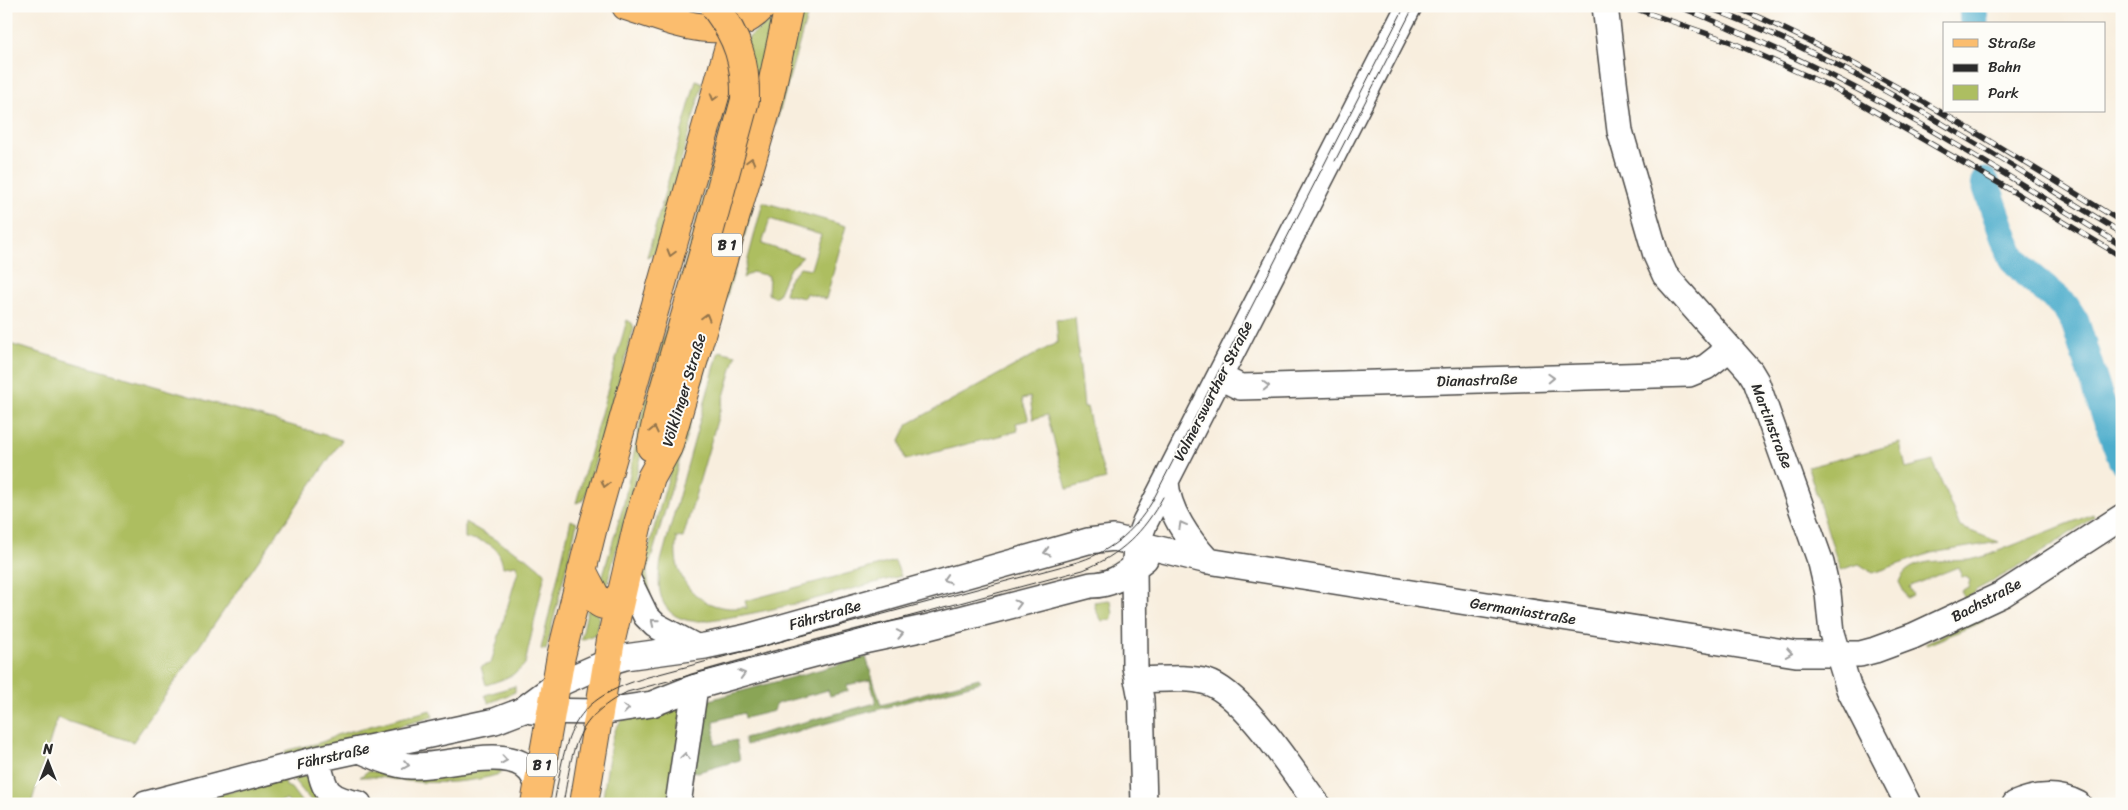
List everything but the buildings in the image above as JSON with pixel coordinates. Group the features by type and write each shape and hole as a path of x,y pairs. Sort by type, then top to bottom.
{"main road":[{"path":"626,6 710,18 727,24 739,50 745,78 745,100 661,400 651,443 651,478"},
{"path":"710,18 723,29 740,15 753,16 763,6"},
{"name":"Völklinger Straße","path":"584,804 608,662 624,584 651,478 668,447 674,429 767,108 789,6"},
{"name":"B 1","path":"537,794 561,656 582,570 728,50 740,15"},
{"path":"710,18 728,50"},
{"path":"582,570 599,603 607,606 612,604 624,584"}],"street":[{"name":"Volmerswerther Straße","path":"1144,804 1141,699 1136,667 1145,522 1409,6"},
{"name":"Martinstraße","path":"1605,6 1620,131 1656,255 1665,275 1754,376 1821,563 1828,593 1832,633 1838,654 1855,701 1908,804"},
{"name":"Dianastraße","path":"1220,377 1240,387 1689,374 1706,368 1729,349"},
{"path":"1166,482 1180,522 1194,545 1208,561"},
{"name":"Bachstraße","path":"1838,654 1860,654 1876,650 1963,614 2003,594 2122,517"},
{"name":"Fährstraße","path":"146,804 317,759 495,721 521,711 556,685 608,662 644,653 696,647 747,637 980,570 1094,540 1114,538 1143,553 1120,578 1105,585 1090,585 926,628 850,645 695,687 652,704 600,712 521,711"},
{"path":"1090,585 1108,573 1114,564 1115,558 1111,545 1104,541 1094,540"},
{"name":"Germaniastraße","path":"1143,553 1208,561 1796,654 1838,654"},
{"path":"624,584 654,625 696,647"},
{"path":"551,711 608,662"},
{"path":"1138,680 1194,680 1208,683 1230,695 1249,715 1317,804"},
{"path":"678,804 695,687"},
{"path":"360,750 384,761 411,766 485,758 512,761 527,767 537,794"},
{"path":"317,759 324,789 341,801 359,804"},
{"path":"2015,804 2035,797 2045,796 2069,799 2078,804"}],"green space":[{"path":"774,6 777,23 645,443 606,588 601,582 624,503 642,413 683,271 735,73 749,37 770,21"},
{"path":"798,6 810,6 775,127"},
{"path":"696,80 703,83 655,253 647,257"},
{"path":"763,202 846,226 826,299 806,293 804,298 785,294 788,281 800,267 811,269 821,235 770,219 762,244 803,257 789,270 778,295 773,297 768,294 769,276 752,272 743,278"},
{"path":"753,206 647,573 650,594 647,607 641,575 744,208"},
{"path":"1075,317 1084,407 1087,407 1097,451 1106,479 1067,489 1047,415 1033,419 1030,397 1022,399 1029,420 1016,423 1018,431 905,460 900,440 908,424 1058,342 1056,319"},
{"path":"627,320 632,323 634,328 584,500 576,503"},
{"path":"6,343 342,440 133,742 57,718 31,804 6,804"},
{"path":"719,351 736,355 683,538 675,537 677,538 678,568 692,591 702,600 715,606 729,608 745,607 746,609 745,601 895,561 901,576 791,605 725,618 699,621 688,620 674,615 668,610 659,587 661,561"},
{"path":"1900,443 1906,468 1933,461 1960,527 1999,542 1931,553 1873,573 1859,564 1840,570 1808,467"},
{"path":"2093,514 2094,517 2024,564 1964,598 1961,591 1968,587 1970,580 1962,577 1958,567 1910,586 1913,595 1907,598 1899,582 1904,574 1919,564 1969,560 1988,555"},
{"path":"571,520 577,523 546,650 541,649"},
{"path":"465,522 528,559 545,573 525,664 512,675 486,685 481,667 491,663 518,571 516,565 503,567 498,553 490,545 485,542 465,538"},
{"path":"1111,601 1113,614 1111,620 1102,621 1096,611 1094,602"},
{"path":"588,607 599,616 596,634 581,640"},
{"path":"1982,618 1984,621 1927,645 1925,643"},
{"path":"866,657 881,705 979,678 981,682 746,745 744,738 876,703 870,680 847,685 848,691 830,696 828,690 776,704 774,711 745,718 744,713 714,721 715,745 736,740 740,760 698,772 691,771 702,702"},
{"path":"515,686 515,692 489,703 485,695"},
{"path":"681,707 673,804 602,804 611,743 616,728 622,720"},
{"path":"431,710 433,717 287,757 285,751 318,743 336,735"},
{"path":"501,769 500,774 454,782 418,782 378,777 360,777 368,771 392,774"},
{"path":"312,775 330,804 313,803 291,777"},
{"path":"284,777 286,786 291,788 303,804 291,804 286,800 269,804 185,804"}],"waterway":[{"path":"1973,6 1974,22"},
{"path":"1985,182 2011,256 2027,274 2065,306 2075,322 2097,392 2122,459"}],"tram line":[{"path":"554,804 563,757 577,722 587,708 602,696 622,686 648,677 1074,563 1098,554 1128,532 1152,502 1405,6"},
{"path":"1335,161 1414,6"},
{"path":"1230,366 1247,332"},
{"path":"563,804 573,752 578,738 596,714 627,692 1083,570 1109,557 1130,541 1148,521 1163,497"}],"railway":[{"path":"1628,6 1731,42 1836,89 2122,257"},
{"path":"1676,6 1726,26 1804,62 1897,111 2122,246"},
{"path":"1704,6 1759,28 1866,80 1970,140 2122,233"},
{"path":"1733,6 1834,53 1883,79 2122,222"}]}
